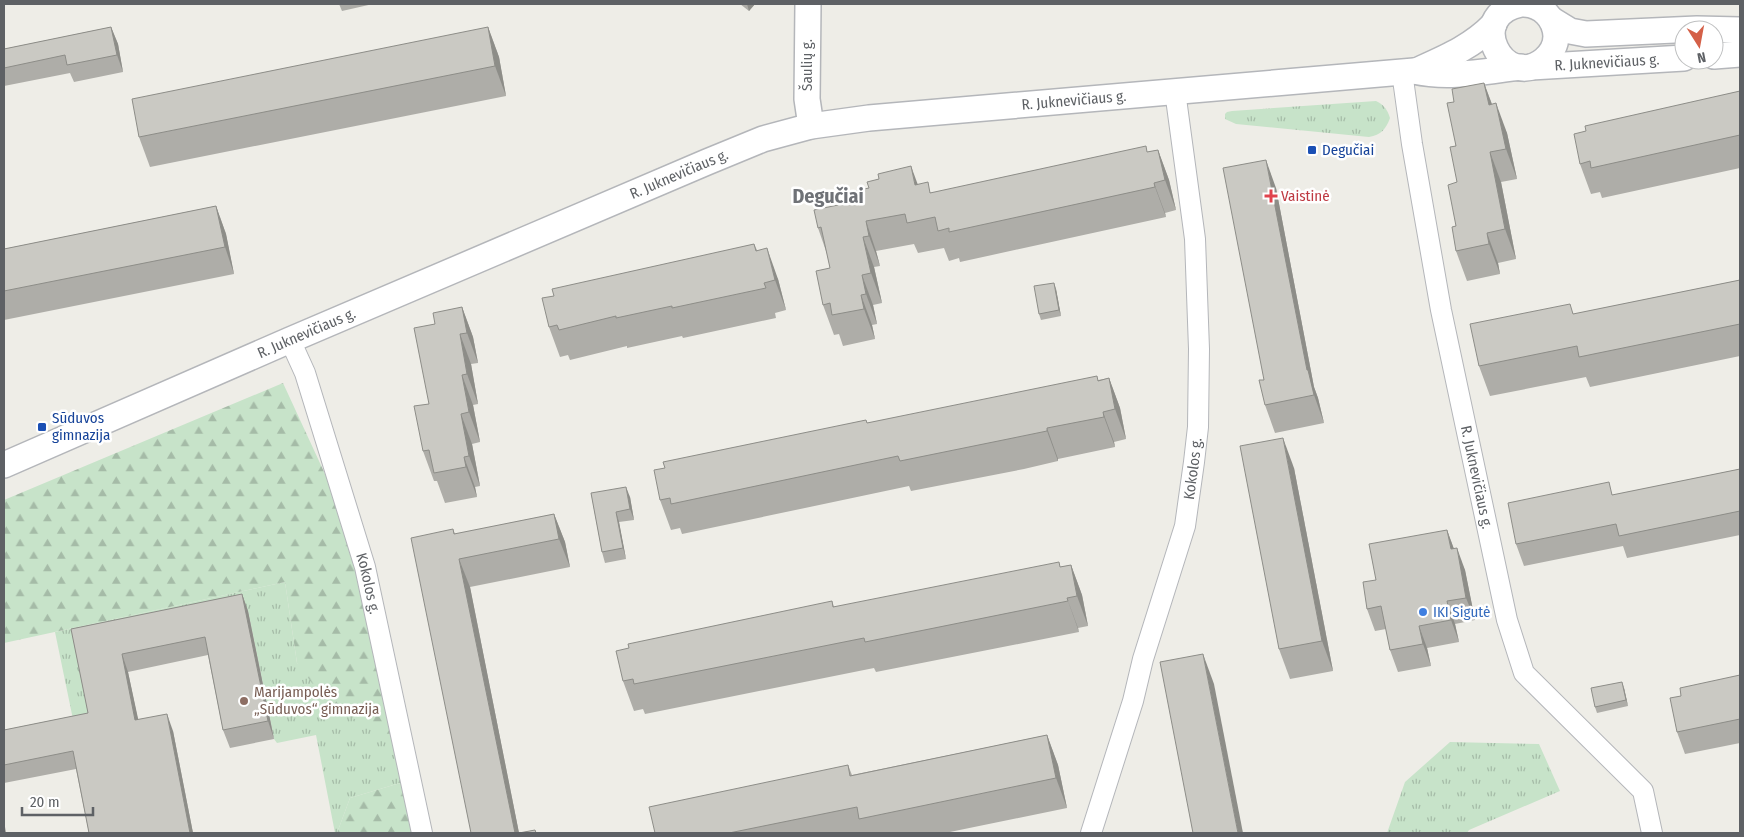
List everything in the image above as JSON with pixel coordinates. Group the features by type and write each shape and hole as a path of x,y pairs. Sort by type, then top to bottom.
{"street":[{"name":"Šaulių g.","path":"808,4 807,99 811,126"},
{"path":"1523,4 1540,8 1552,20 1556,39 1548,57 1540,63 1526,67 1509,64 1500,57 1494,47 1492,35 1494,24 1505,9 1523,4"},
{"name":"R. Juknevičiaus g.","path":"1552,20 1570,31 1586,34 1740,30"},
{"name":"R. Juknevičiaus g.","path":"1408,72 1460,52 1481,37 1494,24"},
{"path":"1724,55 1740,54"},
{"name":"R. Juknevičiaus g.","path":"4,465 290,340 723,155 764,139 811,126 869,118 1408,72 1433,75 1463,75 1526,67 1674,59"},
{"name":"R. Juknevičiaus g.","path":"1408,72 1412,144 1441,310 1507,620 1521,664 1524,673 1643,791 1652,833"},
{"name":"Kokolos g.","path":"1091,833 1133,701 1143,659 1185,526 1198,427 1195,239 1175,91"},
{"name":"Kokolos g.","path":"290,340 305,373 365,567 422,833"}],"green space":[{"path":"1376,101 1385,108 1390,118 1382,131 1377,135 1369,137 1236,124 1225,119 1225,114 1232,111"},
{"path":"283,383 361,552 402,742 330,707 297,663 285,582 4,643 4,500"},
{"path":"285,582 297,663 402,742 410,780 350,798 337,833 335,833 316,735 277,743 274,739 248,611 78,646 94,731 76,734 55,632"},
{"path":"1450,742 1539,744 1560,791 1469,830 1467,833 1387,833 1405,782"},
{"path":"410,780 422,833 337,833 350,798"}],"building":[{"path":"111,27 117,55 67,65 65,55 4,68 4,49"},
{"path":"488,27 495,66 139,137 132,99"},
{"path":"1484,83 1489,105 1496,103 1506,149 1490,152 1505,229 1487,233 1489,244 1456,251 1452,227 1456,226 1448,185 1457,182 1450,147 1456,146 1447,103 1454,102 1452,89"},
{"path":"1740,91 1740,135 1591,168 1590,161 1580,164 1574,134 1586,131 1585,126"},
{"path":"1146,146 1147,152 1158,150 1165,180 1154,183 1155,187 949,232 949,228 938,231 935,217 907,223 905,214 866,221 869,236 863,237 871,273 862,275 866,294 861,295 864,309 832,315 830,303 823,305 816,271 830,268 821,227 818,228 814,210 838,205 836,195 869,188 867,182 879,179 878,174 911,166 915,185 928,182 930,193"},
{"path":"1266,160 1307,370 1314,395 1265,405 1259,380 1264,380 1223,168"},
{"path":"216,206 225,247 4,291 4,249"},
{"path":"754,244 756,251 767,248 775,280 764,283 766,288 672,308 672,306 616,318 616,316 559,330 557,325 549,327 542,298 554,296 552,289"},
{"path":"1740,280 1740,324 1579,357 1577,346 1479,366 1470,324 1570,304 1573,314"},
{"path":"1054,283 1059,310 1039,314 1034,286"},
{"path":"462,307 467,333 460,334 467,374 462,375 469,412 461,414 469,456 464,457 466,467 434,473 429,450 423,451 414,406 429,404 414,328 435,324 433,313"},
{"path":"1097,376 1098,381 1109,378 1115,409 1103,412 1104,417 1047,428 1047,431 900,461 898,456 671,504 670,498 660,500 654,470 665,468 663,462 866,420 867,423"},
{"path":"1283,438 1322,641 1279,649 1240,446"},
{"path":"1740,469 1740,511 1619,536 1616,524 1516,544 1508,503 1609,482 1612,495"},
{"path":"626,487 630,509 616,512 623,548 602,552 591,493"},
{"path":"554,514 559,539 459,559 515,833 471,833 411,538 453,529 454,534"},
{"name":"IKI Sigutė","path":"1447,530 1451,549 1457,548 1466,598 1447,601 1451,620 1419,626 1423,644 1390,650 1381,606 1367,609 1363,582 1376,580 1369,544"},
{"path":"1059,562 1060,567 1071,565 1077,596 1067,598 1068,601 865,642 864,638 634,684 633,679 623,681 616,651 629,648 628,644 832,601 833,607"},
{"name":"Marijampolės „Sūduvos“ gimnazija","path":"242,594 268,721 223,730 205,637 122,654 135,720 167,714 190,833 89,833 73,751 4,765 4,730 88,713 71,629"},
{"path":"1203,654 1238,833 1193,833 1160,662"},
{"path":"1740,675 1740,719 1677,732 1670,698 1681,696 1680,688"},
{"path":"1622,682 1626,700 1595,707 1591,688"},
{"path":"1047,735 1056,778 859,819 857,807 729,833 655,833 649,807 848,765 850,776"},
{"path":"535,830 536,833 519,833"}],"place":[{"name":"Degučiai","path":"1312,150"},
{"name":"Vaistinė","path":"1271,196"},
{"name":"Sūduvos gimnazija","path":"42,427"},
{"name":"IKI Sigutė","path":"1423,612"},
{"name":"Marijampolės „Sūduvos“ gimnazija","path":"244,701"}],"district":[{"name":"Degučiai","path":"828,196"}]}
